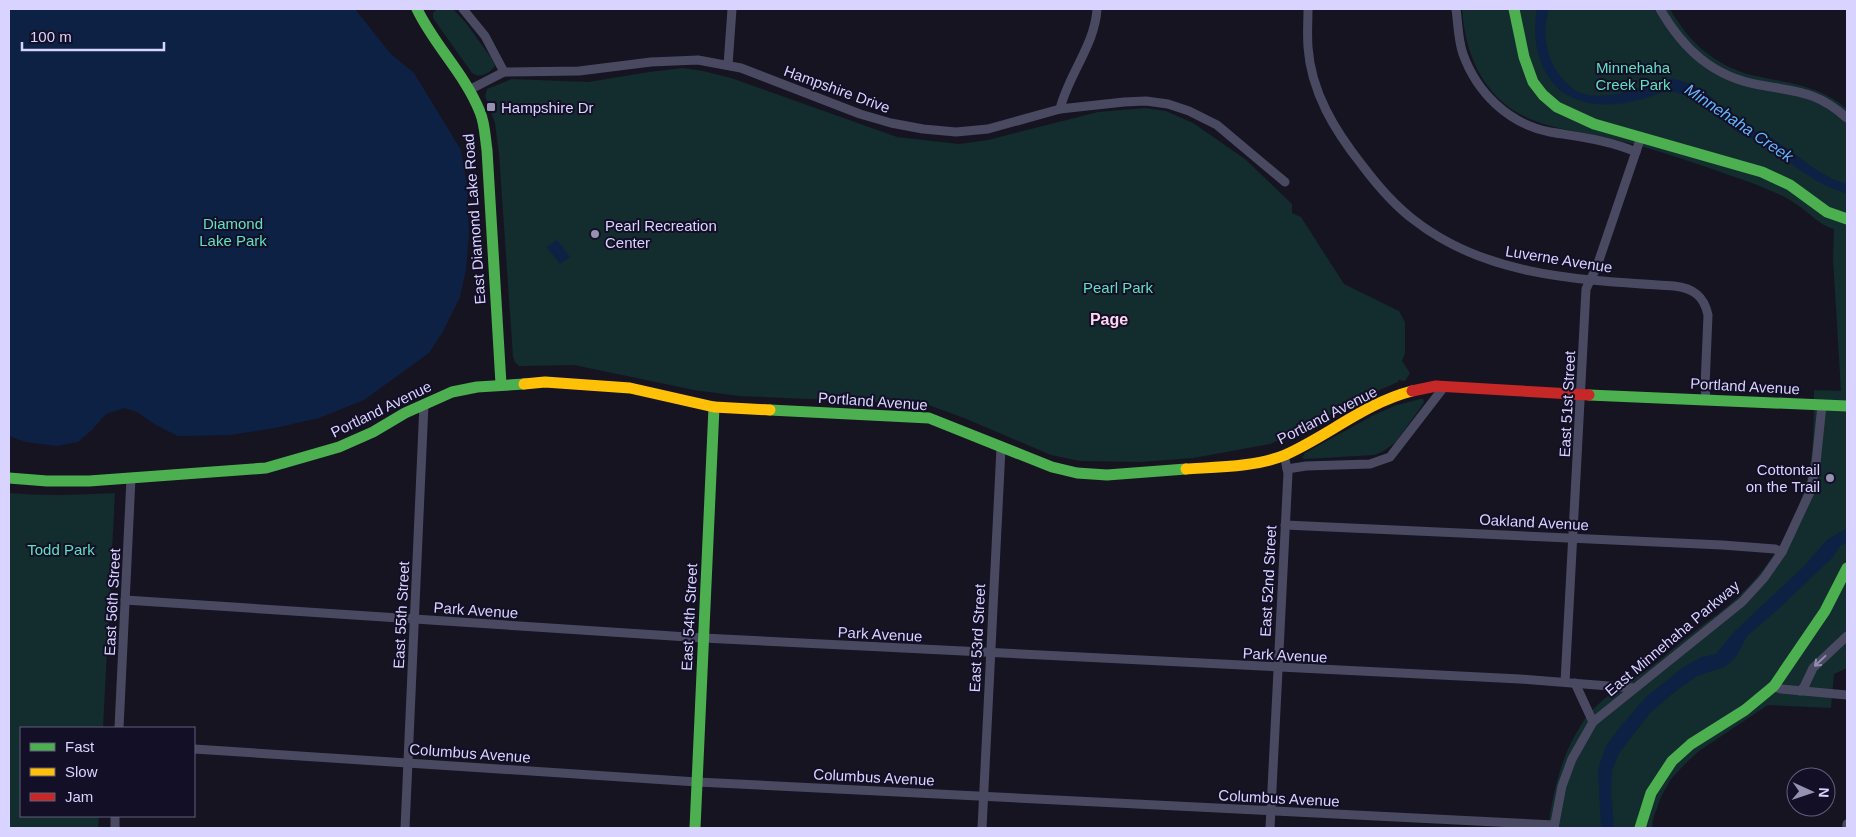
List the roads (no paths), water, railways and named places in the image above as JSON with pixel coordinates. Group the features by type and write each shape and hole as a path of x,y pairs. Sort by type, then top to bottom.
{"street":[{"name":"East Diamond Lake Road","path":"417,9 434,43 469,90 481,114 487,150 501,384"},
{"path":"463,9 486,36 504,72"},
{"path":"728,65 732,9"},
{"path":"1060,109 1063,95 1091,36 1097,9"},
{"name":"Luverne Avenue","path":"1308,9 1308,48 1312,71 1328,116 1340,137 1390,199 1439,238 1467,252 1496,263 1589,280 1684,287 1700,296 1706,305 1708,316 1706,399"},
{"path":"1456,9 1462,52 1474,80 1501,108 1532,128 1588,138 1636,152"},
{"path":"1514,9 1528,72 1543,95 1557,107 1586,121 1762,172 1790,185 1827,212 1847,219"},
{"path":"1660,9 1671,29 1687,47 1725,75 1753,84 1780,87 1811,95 1826,102 1847,118"},
{"name":"Hampshire Drive","path":"469,90 504,72 578,71 651,62 702,60 741,68 860,114 891,123 923,129 956,132 988,129 1060,109 1146,101 1168,104 1189,111 1217,125 1285,182"},
{"name":"East 51st Street","path":"1566,682 1586,289 1597,266 1641,137"},
{"name":"Portland Avenue","path":"9,478 55,481 131,478 266,468 339,447 452,392 501,384 545,382 630,388 714,407 929,418 1052,467 1077,473 1107,474 1244,465 1284,455 1370,407 1409,392 1436,386 1581,395 1847,406"},
{"path":"1287,468 1370,464 1390,457 1444,387"},
{"name":"East 55th Street","path":"405,828 424,404"},
{"name":"East Minnehaha Parkway","path":"1593,722 1742,602 1764,578 1782,552 1810,492 1816,464 1822,405"},
{"name":"East 54th Street","path":"695,828 714,407"},
{"name":"East 53rd Street","path":"982,828 1001,448"},
{"name":"East 52nd Street","path":"1270,828 1285,525 1287,468 1284,455"},
{"name":"East 56th Street","path":"120,727 131,478"},
{"name":"Oakland Avenue","path":"1285,525 1722,544 1775,549 1782,552"},
{"path":"1640,828 1653,788 1677,756 1690,745 1743,712 1774,687 1816,626 1843,580 1847,568"},
{"name":"Park Avenue","path":"126,600 704,638 1575,682 1634,688"},
{"path":"1800,691 1813,668 1847,636"},
{"path":"1554,827 1562,786 1572,759 1593,722 1575,682"},
{"path":"1774,687 1847,695"},
{"name":"Columbus Avenue","path":"195,749 697,782 1554,827"}],"water":[{"name":"Diamond Lake Park","path":"9,9 355,9 390,53 414,73 461,150 467,186 469,234 466,270 460,297 442,333 429,353 364,400 319,418 275,428 230,435 178,436 154,424 137,412 124,408 106,414 78,442 57,446 25,442 9,436"},
{"name":"Minnehaha Creek","path":"1537,9 1549,9 1545,30 1548,52 1557,72 1579,93 1598,96 1608,95 1669,79 1687,83 1707,94 1723,109 1749,128 1770,137 1827,176 1847,184 1847,194 1812,178 1766,146 1739,133 1704,106 1682,94 1666,92 1629,102 1601,104 1575,99 1563,92 1553,83 1545,71 1539,56 1535,33"},
{"path":"557,240 570,257 560,264 547,247"},
{"path":"1847,528 1847,543 1840,546 1832,558 1747,636 1731,662 1724,667 1697,676 1650,713 1619,753 1612,770 1611,790 1614,828 1601,828 1598,769 1606,746 1620,727 1646,697 1685,666 1702,657 1716,654 1734,632 1802,568 1827,540"}],"place":[{"name":"Hampshire Dr","path":"491,107"},
{"name":"Pearl Recreation Center","path":"595,234"},
{"name":"Cottontail on the Trail","path":"1830,478"}],"district":[{"name":"Page","path":"1109,319"}],"park label":[{"name":"Minnehaha Creek Park","path":"1633,76"},
{"name":"Pearl Park","path":"1118,287"},
{"name":"Todd Park","path":"61,549"}]}
